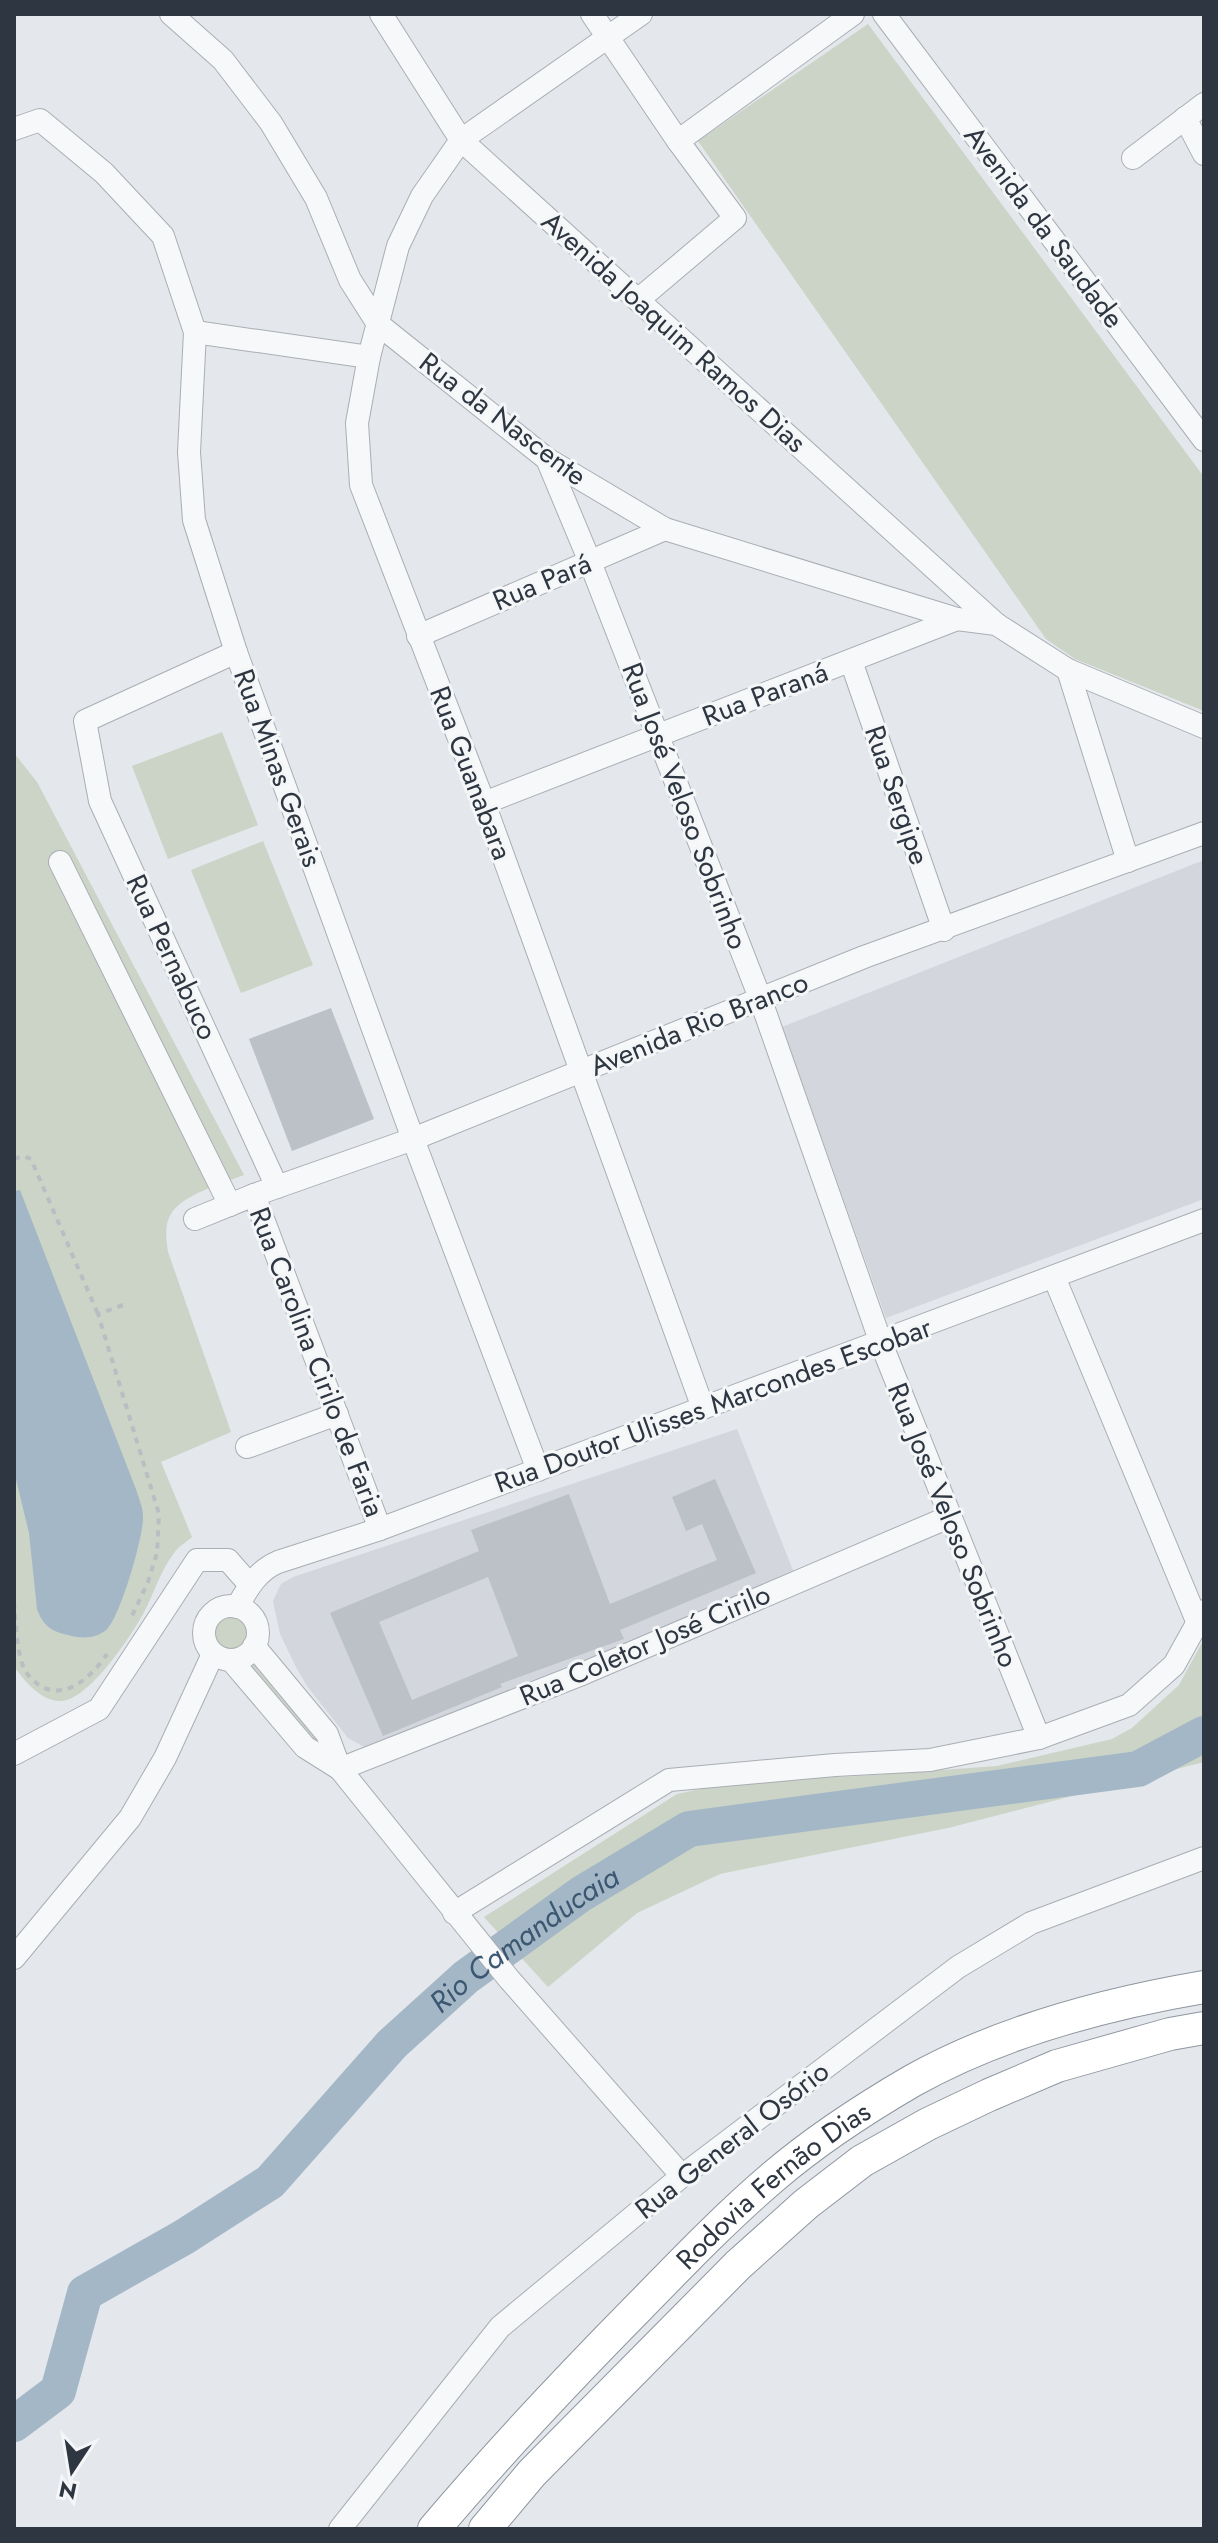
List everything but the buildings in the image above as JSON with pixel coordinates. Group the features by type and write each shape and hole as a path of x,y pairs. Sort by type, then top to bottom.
{"highway":[{"name":"Rodovia Fernão Dias","path":"434,2529 601,2345 667,2279 773,2177 836,2129 913,2080 988,2045 1065,2019 1143,1998 1204,1987"},
{"name":"Rodovia Fernão Dias","path":"485,2529 532,2473 738,2265 806,2204 862,2161 965,2106 1057,2066 1170,2034 1204,2028"}],"street":[{"name":"Rua da Nascente","path":"171,14 223,60 271,123 316,198 350,280 378,324 547,459 665,529 957,619 996,624 1068,670 1204,727"},
{"name":"Avenida Joaquim Ramos Dias","path":"381,14 461,140 996,624"},
{"path":"592,14 678,141 735,218 638,300"},
{"path":"461,140 641,14"},
{"path":"678,141 853,14"},
{"name":"Avenida da Saudade","path":"884,14 1204,440"},
{"path":"1133,158 1204,104"},
{"path":"1185,118 1204,154"},
{"name":"Rua Minas Gerais","path":"14,129 40,120 104,173 163,236 195,332 189,452 194,520 236,652 413,1139 538,1470"},
{"name":"Rua Guanabara","path":"461,140 422,196 398,246 369,357 357,423 361,485 484,803 703,1408"},
{"path":"195,332 369,357"},
{"name":"Rua José Veloso Sobrinho","path":"547,459 760,998 881,1343 1039,1738"},
{"name":"Rua Pará","path":"418,636 665,529"},
{"name":"Rua Paraná","path":"484,803 957,619"},
{"name":"Rua Pernabuco","path":"236,652 85,721 100,801 277,1187"},
{"name":"Rua Sergipe","path":"851,661 944,930"},
{"path":"1068,670 1128,861"},
{"name":"Avenida Rio Branco","path":"195,1219 413,1139 864,957 1204,833"},
{"path":"60,862 230,1205"},
{"name":"Rua Carolina Cirilo de Faria","path":"254,1195 380,1529"},
{"name":"Rua Doutor Ulisses Marcondes Escobar","path":"237,1607 265,1568 278,1562 380,1529 1204,1220"},
{"path":"454,1913 669,1780 930,1760 1039,1738 1129,1705 1174,1665 1201,1616 1054,1277"},
{"path":"247,1447 337,1414"},
{"name":"Rua Coletor José Cirilo","path":"340,1769 582,1674 949,1517"},
{"path":"14,1754 99,1709 197,1560 228,1560 250,1585"},
{"path":"222,1657 246,1656 258,1634 246,1611 237,1607 220,1609 207,1621 204,1638 305,1747 340,1769"},
{"path":"254,1646 327,1734 340,1769 454,1913 682,2176"},
{"path":"14,1958 130,1818 222,1657"},
{"name":"Rua General Osório","path":"340,2529 500,2327 682,2176 958,1967 1007,1937 1031,1923 1204,1858"}],"path":[{"path":"14,1159 23,1156 31,1159 98,1314 159,1514 157,1553 148,1582 124,1631"},
{"path":"98,1314 123,1305"},
{"path":"14,1602 22,1665 28,1676 53,1691 70,1690 88,1676 113,1647"}],"shaded area":[{"path":"1204,860 1204,1199 886,1318 782,1027"},
{"path":"737,1429 794,1573 501,1697 366,1748 348,1738 296,1667 280,1634 273,1601 281,1584 293,1577"}],"green space":[{"path":"868,24 1204,477 1204,711 1075,659 1046,639 698,141"},
{"path":"222,732 258,825 168,859 132,766"},
{"path":"14,753 37,782 244,1175 184,1201 171,1214 166,1232 168,1252 231,1432 161,1462 192,1537 169,1560 143,1614 108,1665 84,1690 61,1701 40,1694 14,1666"},
{"path":"263,841 313,965 241,993 191,870"},
{"path":"230,1615 243,1620 248,1633 243,1646 230,1651 217,1646 212,1633 217,1620"},
{"path":"1204,1639 1204,1762 948,1828 720,1874 637,1913 548,1987 484,1917 677,1794 739,1781 997,1766 1112,1739 1132,1728 1179,1685"},
{"path":"257,1662 323,1746 315,1752 247,1669"}],"water":[{"path":"20,1190 143,1513 136,1556 119,1607 108,1628 89,1637 56,1632 39,1615 29,1533 14,1471 14,1191"}],"waterway":[{"name":"Rio Camanducaia","path":"14,2424 58,2391 85,2293 184,2237 270,2182 392,2044 466,1977 581,1894 689,1829 1138,1769 1204,1734"}]}
